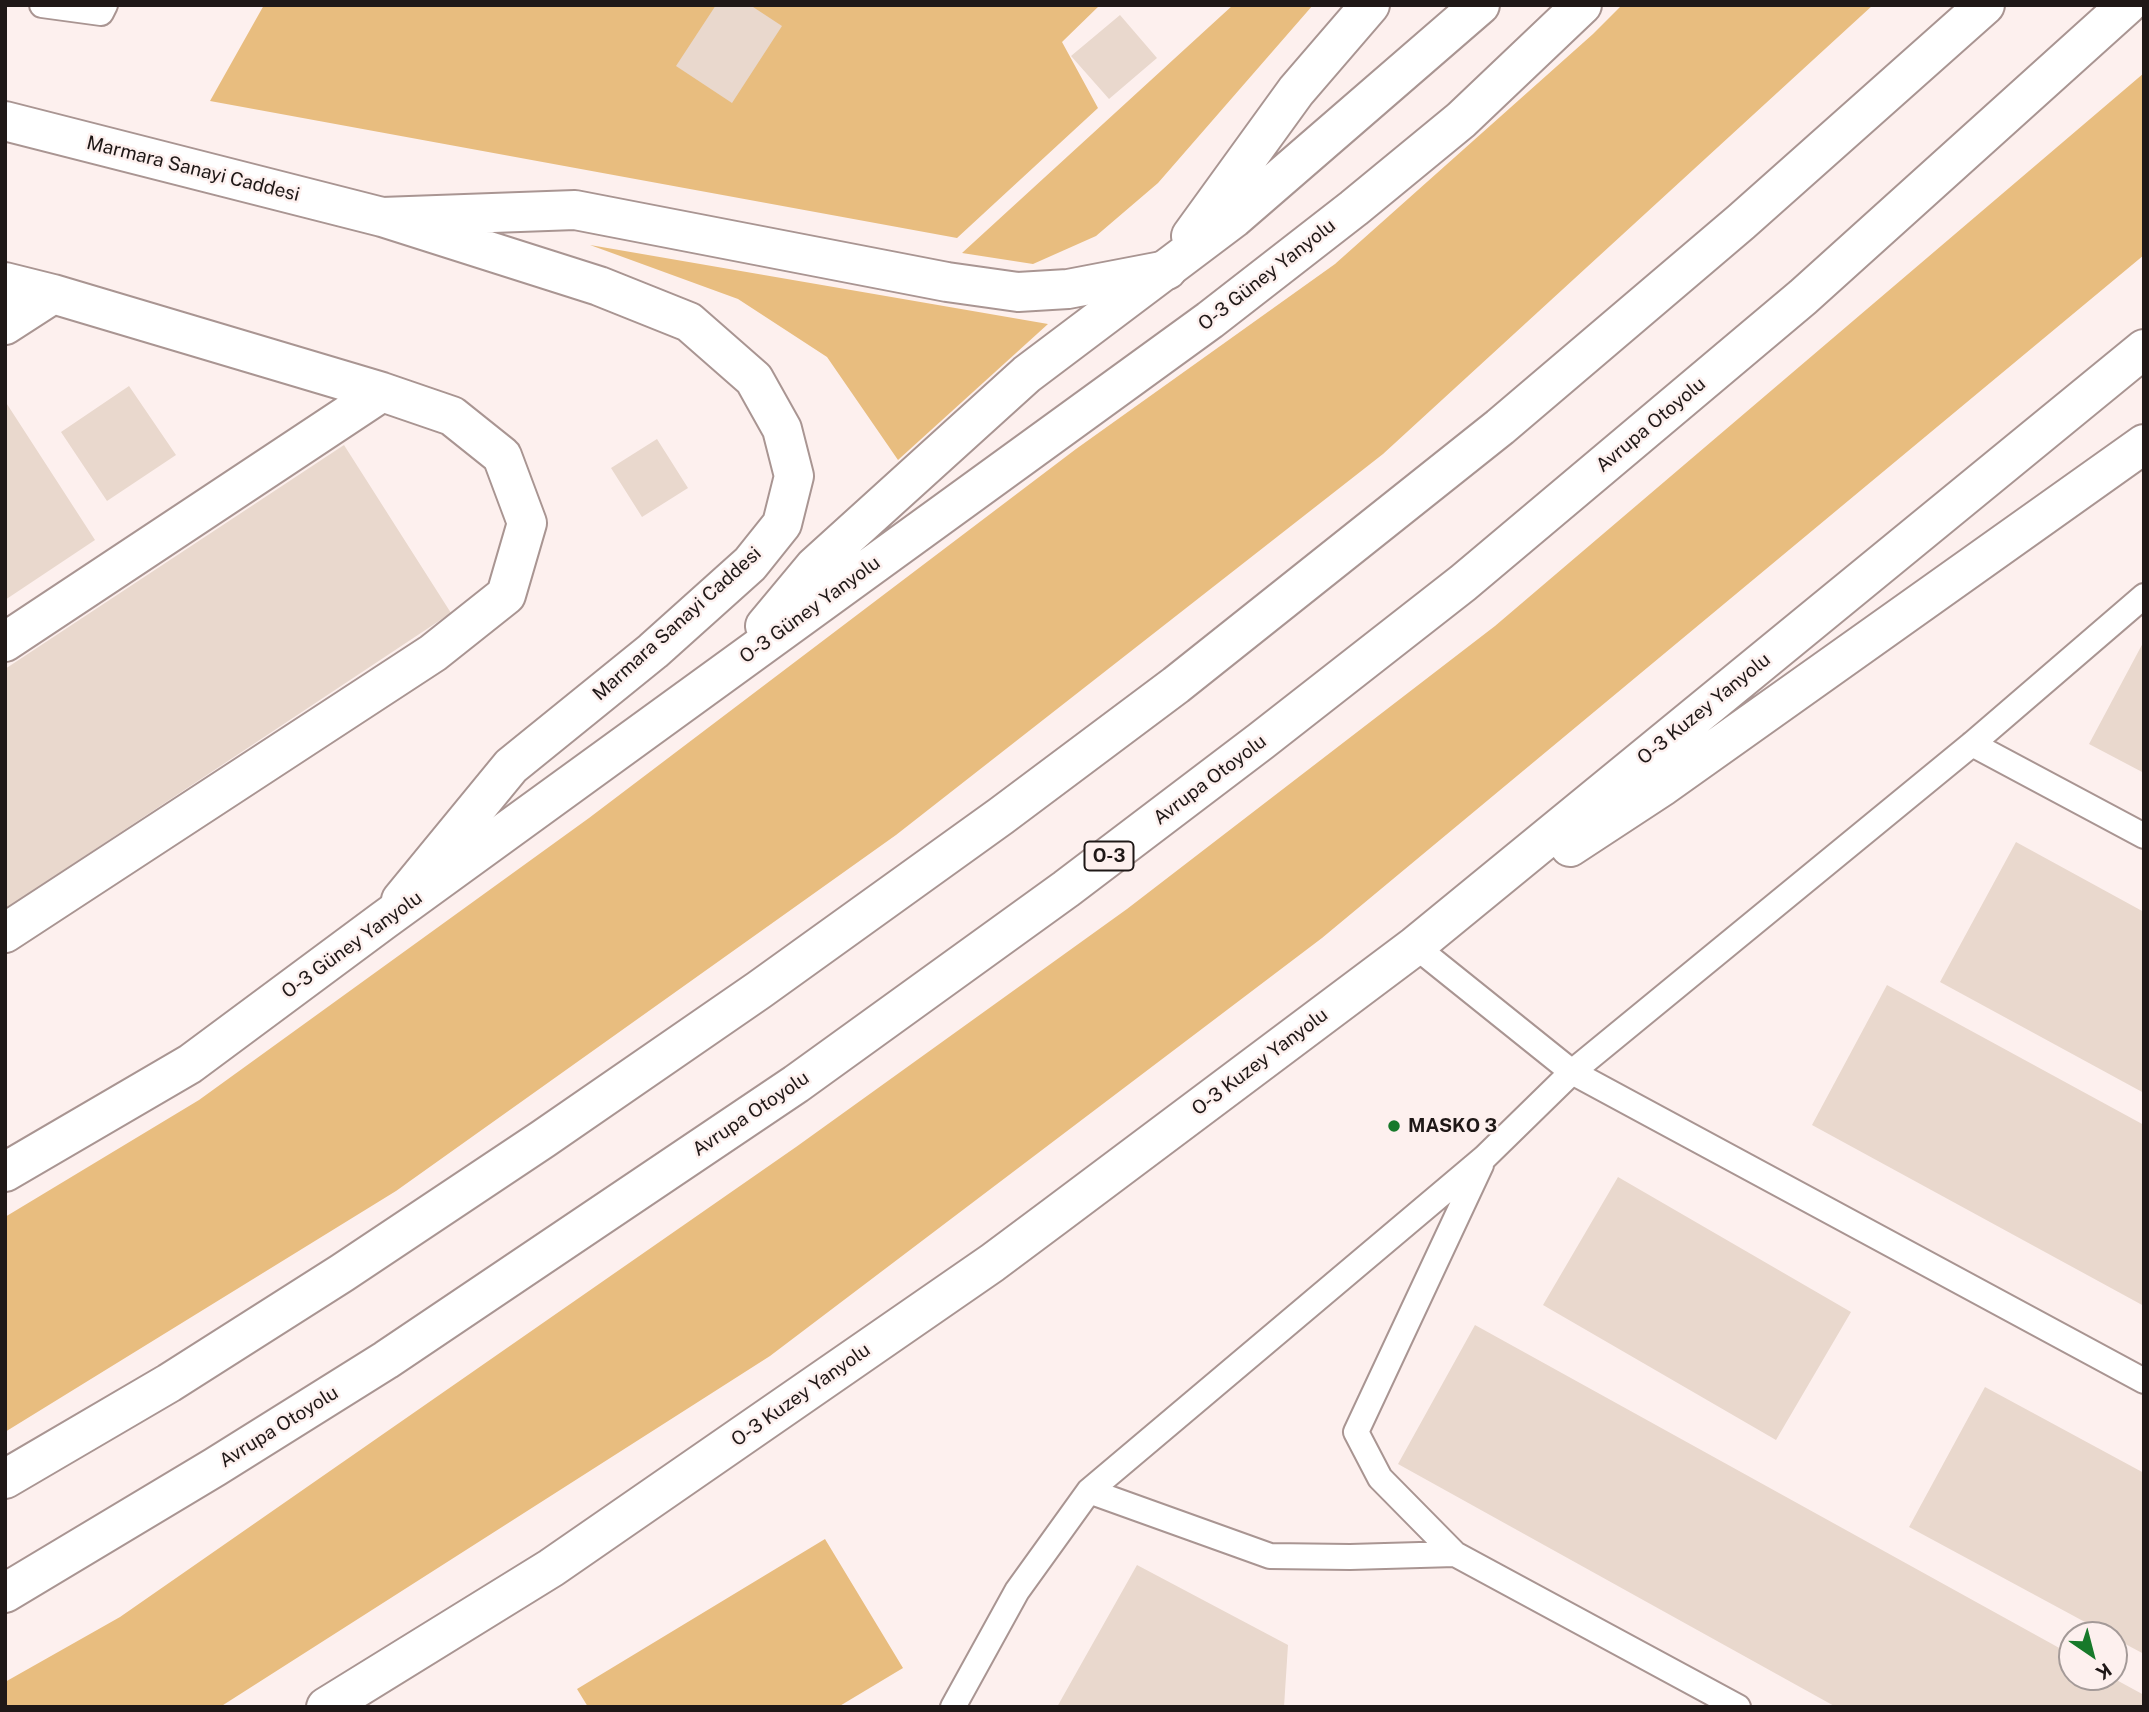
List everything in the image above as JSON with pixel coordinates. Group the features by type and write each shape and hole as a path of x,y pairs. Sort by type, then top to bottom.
{"main road":[{"path":"1167,270 1296,91 1370,5"},
{"path":"731,668 815,566 1027,374 1234,218 1480,5"},
{"name":"O-3 Güney Yanyolu","path":"5,1172 190,1064 1221,312 1461,120 1582,5"},
{"path":"5,1479 169,1383 532,1147 759,990 1023,800 1176,685 1500,427 1741,222 1985,5"},
{"name":"Avrupa Otoyolu","path":"5,1593 215,1467 421,1337 796,1084 1066,889 1463,583 1803,296 2127,5"},
{"name":"Marmara Sanayi Caddesi","path":"5,121 382,217 599,286 690,323 754,379 782,429 794,476 782,524 750,564 653,651 511,766 384,920"},
{"name":"Marmara Sanayi Caddesi","path":"382,217 575,210 947,282 1018,292 1068,289 1167,270"},
{"path":"5,282 382,392 452,416 502,456 527,523 506,595 433,653 5,933"},
{"path":"5,325 53,294"},
{"name":"O-3 Kuzey Yanyolu","path":"326,1707 551,1568 981,1270 1415,946 2144,349"},
{"path":"5,642 382,392"},
{"path":"1415,946 1663,786 2144,444"}],"lane":[{"path":"42,5 101,13 105,5"},
{"path":"953,1707 1017,1591 1089,1491 1484,1158 1572,1072 1972,744 2144,596"},
{"path":"1972,744 2144,836"},
{"path":"1415,946 1572,1072 2144,1381"},
{"path":"1484,1158 1356,1432 1380,1478 1455,1554 1731,1705"},
{"path":"1089,1491 1270,1556 1455,1554"}],"shaded area":[{"path":"264,5 1100,5 1062,42 1098,108 957,238 210,101"},
{"path":"1233,5 1313,5 1158,183 1096,236 1033,264 962,253"},
{"path":"1622,5 1873,5 1383,454 896,835 396,1191 5,1432 5,1217 199,1100 589,818 1076,449 1335,264 1593,34"},
{"path":"2144,73 2144,255 1322,938 770,1356 220,1707 5,1707 5,1682 120,1617 796,1147 1127,909 1495,626"},
{"path":"590,245 1048,324 898,460 827,357 738,299"},
{"path":"825,1539 903,1668 838,1707 588,1707 577,1689"}],"building":[{"path":"716,5 750,5 782,26 732,103 676,66"},
{"path":"1120,15 1157,58 1109,99 1071,56"},
{"path":"129,386 176,455 107,501 61,432"},
{"path":"5,401 95,540 5,600"},
{"path":"657,439 688,488 642,517 611,468"},
{"path":"344,445 451,613 5,909 5,669"},
{"path":"2144,641 2144,773 2089,744"},
{"path":"2016,842 2144,912 2144,1093 1940,982"},
{"path":"1887,985 2144,1125 2144,1306 1812,1125"},
{"path":"1618,1177 1851,1312 1776,1440 1543,1305"},
{"path":"1475,1325 2058,1647 2058,1691 2128,1691 2128,1686 2144,1695 2144,1707 1836,1707 1398,1464"},
{"path":"1985,1387 2144,1473 2144,1654 2128,1645 2128,1621 2083,1621 1909,1527"},
{"path":"1137,1565 1288,1645 1284,1707 1057,1707"}],"place":[{"name":"MASKO 3","path":"1394,1126"}]}
